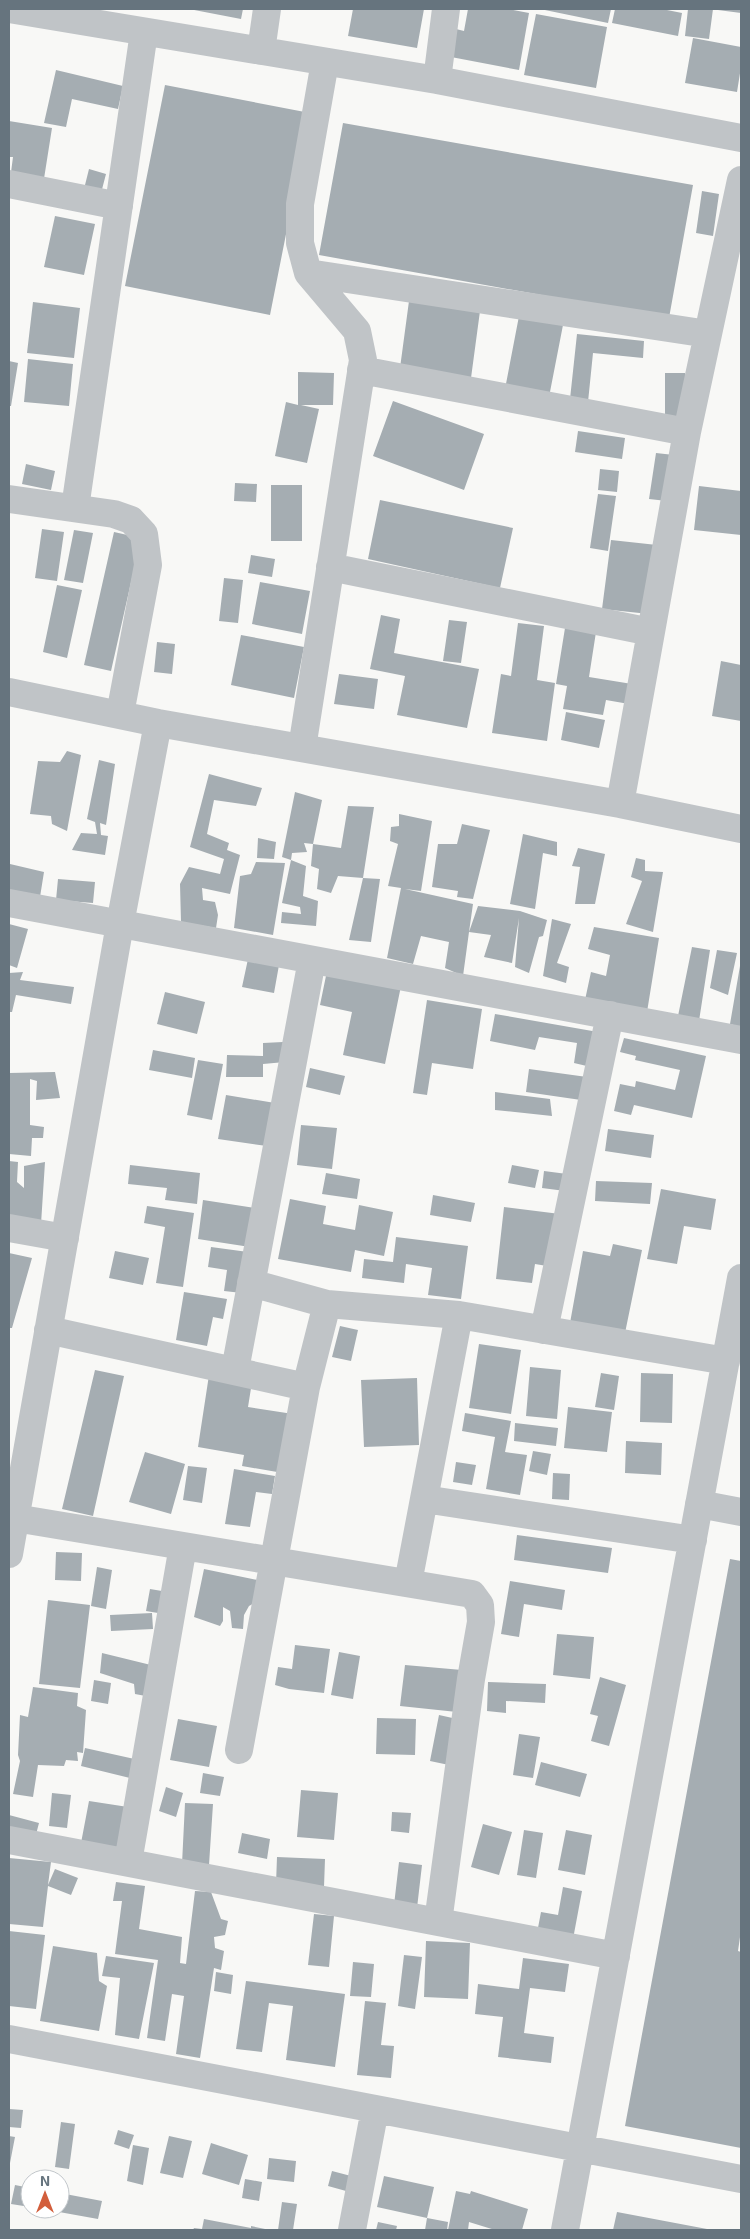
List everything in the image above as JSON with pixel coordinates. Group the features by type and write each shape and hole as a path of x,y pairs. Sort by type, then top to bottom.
{"street":[{"path":"261,51 267,9"},
{"path":"436,80 446,9"},
{"path":"9,10 436,80 741,138"},
{"path":"75,508 144,32"},
{"path":"302,748 362,360 357,331 308,273 300,243 300,204 325,62"},
{"path":"620,804 687,432 741,180"},
{"path":"9,184 119,206"},
{"path":"308,273 708,334"},
{"path":"361,370 687,432"},
{"path":"9,499 114,514 131,520 144,534 148,565 120,714"},
{"path":"330,567 651,632"},
{"path":"9,692 158,723 620,804 741,829"},
{"path":"9,1554 15,1518 20,1426 48,1330 120,924 158,723"},
{"path":"9,903 741,1040"},
{"path":"235,1370 312,960"},
{"path":"544,1330 610,1015"},
{"path":"9,1228 64,1238"},
{"path":"565,2230 741,1278"},
{"path":"251,1283 327,1304 459,1315 726,1361"},
{"path":"238,1750 306,1387 327,1304"},
{"path":"408,1583 459,1315"},
{"path":"48,1330 306,1387"},
{"path":"424,1499 693,1540"},
{"path":"699,1504 741,1512"},
{"path":"15,1518 472,1594 480,1605 481,1622 469,1689 438,1922"},
{"path":"128,1862 183,1546"},
{"path":"9,1840 616,1956"},
{"path":"9,2039 741,2179"},
{"path":"352,2230 375,2109"}],"building":[{"path":"189,9 243,9 241,19"},
{"path":"353,9 424,9 417,48 348,36"},
{"path":"468,9 508,9 529,13 519,70 451,57 456,29 464,31"},
{"path":"540,9 611,9 608,23"},
{"path":"615,9 662,9 682,13 678,36 612,23"},
{"path":"688,9 713,9 709,39 685,36"},
{"path":"741,9 741,13 718,10"},
{"path":"536,14 607,27 596,88 524,75"},
{"path":"693,38 741,47 741,67 737,92 685,83"},
{"path":"56,70 123,86 118,109 72,99 66,127 44,123"},
{"path":"165,85 310,113 270,315 125,286"},
{"path":"9,121 52,128 43,185 10,180 13,157 9,157"},
{"path":"343,123 693,185 669,318 319,255"},
{"path":"89,169 106,174 100,197 83,193"},
{"path":"702,191 719,194 713,236 696,233"},
{"path":"55,216 95,224 84,275 44,267"},
{"path":"409,301 480,311 471,378 400,368"},
{"path":"33,302 80,308 74,358 27,353"},
{"path":"519,316 563,325 549,397 505,389"},
{"path":"577,334 644,341 643,358 593,353 588,402 570,399"},
{"path":"28,359 73,364 69,406 24,402"},
{"path":"9,361 18,363 11,406 9,406"},
{"path":"298,372 334,373 333,405 301,405 319,409 307,463 275,456 286,402 298,405"},
{"path":"665,373 685,373 685,420 665,420"},
{"path":"393,401 484,434 464,490 373,456"},
{"path":"578,431 625,438 622,459 575,452"},
{"path":"656,453 674,455 667,501 649,499"},
{"path":"26,464 55,471 51,490 22,484"},
{"path":"600,469 619,471 617,492 598,490"},
{"path":"235,483 257,484 256,502 234,501"},
{"path":"271,485 302,485 302,541 271,541"},
{"path":"699,486 741,491 741,535 694,530"},
{"path":"598,494 616,496 608,551 590,548"},
{"path":"380,500 513,528 500,588 368,559"},
{"path":"42,529 64,532 57,581 35,578"},
{"path":"74,530 93,533 83,583 64,580"},
{"path":"114,532 141,538 111,671 84,665"},
{"path":"611,540 657,545 649,614 602,609"},
{"path":"251,555 275,559 272,577 248,573"},
{"path":"224,578 243,580 238,623 219,621"},
{"path":"260,582 310,591 302,634 252,624"},
{"path":"57,585 82,590 67,658 43,652"},
{"path":"381,615 400,619 394,653 479,669 467,728 397,715 405,676 370,669"},
{"path":"449,620 467,622 461,663 443,661"},
{"path":"518,623 544,626 537,680 555,683 547,741 492,733 501,674 511,676"},
{"path":"565,628 596,632 589,677 632,684 629,704 606,700 603,715 563,709 567,686 556,684"},
{"path":"241,635 304,647 294,698 231,685"},
{"path":"157,642 175,644 172,674 154,672"},
{"path":"721,661 741,665 741,721 712,716"},
{"path":"339,674 378,679 374,709 334,704"},
{"path":"566,712 605,720 599,748 561,740"},
{"path":"67,751 81,755 67,831 52,824 51,816 30,814 38,761 60,762"},
{"path":"99,760 115,764 106,825 100,823 101,835 108,836 105,855 72,850 81,833 97,834 95,822 87,819"},
{"path":"209,774 262,788 256,806 214,800 207,834 229,843 227,850 240,855 230,894 202,888 203,900 215,902 218,915 216,928 181,922 180,884 189,867 220,874 224,859 190,847"},
{"path":"295,792 322,800 313,844 304,843 307,852 292,853 291,860 282,857"},
{"path":"348,806 374,807 363,878 338,876 331,893 317,889 319,869 311,866 313,844 341,848"},
{"path":"399,814 432,821 421,891 405,889 473,904 463,976 445,968 449,942 421,936 413,964 387,958 401,888 388,886 398,844 390,841 391,827 399,826"},
{"path":"462,824 490,830 473,899 457,897 458,891 432,887 438,844 457,844"},
{"path":"523,834 557,842 557,856 543,853 535,909 510,904"},
{"path":"258,838 276,842 274,859 257,858"},
{"path":"578,848 605,854 595,904 575,904 580,867 572,866"},
{"path":"636,858 645,860 645,871 663,872 653,932 626,924 642,881 631,877"},
{"path":"291,860 306,866 303,896 318,901 316,926 281,923 282,912 301,914 300,907 282,903"},
{"path":"256,862 285,863 273,935 234,928 240,876 251,874"},
{"path":"10,864 44,872 40,897 10,892"},
{"path":"363,878 380,879 371,942 349,940"},
{"path":"58,879 95,882 93,903 56,900"},
{"path":"478,906 520,911 547,920 543,936 539,937 529,973 515,967 519,918 512,963 484,957 491,935 469,932"},
{"path":"552,919 571,924 557,963 569,967 566,983 543,976"},
{"path":"9,924 28,929 17,968 9,965"},
{"path":"594,927 659,938 647,1012 585,1000 591,972 606,976 610,955 588,949"},
{"path":"692,947 710,950 699,1021 678,1016"},
{"path":"717,950 737,953 728,995 710,988"},
{"path":"248,959 279,965 274,993 242,987"},
{"path":"741,967 741,1027 730,1024"},
{"path":"327,971 401,986 385,1064 343,1055 352,1012 320,1005"},
{"path":"23,972 20,980 74,987 71,1004 16,995 12,1012 9,1012 9,973"},
{"path":"165,992 205,1002 197,1034 157,1024"},
{"path":"427,1000 482,1009 473,1069 432,1063 427,1095 413,1093"},
{"path":"495,1014 598,1032 591,1067 574,1063 577,1043 539,1037 535,1050 490,1041"},
{"path":"624,1038 706,1056 692,1118 634,1105 631,1115 614,1111 620,1084 635,1087 636,1081 675,1090 680,1070 635,1060 636,1056 620,1052"},
{"path":"283,1042 285,1062 263,1064 263,1077 226,1077 227,1055 263,1056 263,1043"},
{"path":"153,1050 195,1058 192,1078 149,1070"},
{"path":"198,1060 223,1064 212,1120 187,1115"},
{"path":"310,1068 345,1076 340,1095 306,1087"},
{"path":"529,1069 587,1077 581,1100 526,1092"},
{"path":"55,1072 60,1098 36,1100 37,1081 30,1079 30,1125 44,1127 43,1138 32,1138 31,1156 9,1154 9,1073"},
{"path":"495,1092 550,1099 552,1116 495,1110"},
{"path":"226,1095 281,1104 274,1147 218,1139"},
{"path":"301,1125 337,1128 332,1169 297,1165"},
{"path":"608,1129 654,1135 651,1158 605,1151"},
{"path":"9,1161 18,1162 17,1182 24,1188 24,1166 45,1162 41,1224 9,1220"},
{"path":"130,1165 200,1173 197,1204 165,1200 167,1188 128,1184"},
{"path":"512,1165 539,1170 535,1188 508,1183"},
{"path":"544,1171 567,1174 565,1191 542,1188"},
{"path":"326,1173 360,1179 357,1199 322,1194"},
{"path":"596,1181 652,1183 650,1204 595,1201"},
{"path":"661,1189 716,1199 711,1230 684,1226 677,1264 647,1259"},
{"path":"433,1195 475,1203 471,1222 430,1215"},
{"path":"290,1199 326,1206 323,1224 355,1230 359,1205 393,1212 384,1256 355,1250 351,1272 278,1259"},
{"path":"203,1200 255,1208 250,1247 198,1239"},
{"path":"147,1206 194,1213 183,1287 156,1283 165,1227 144,1223"},
{"path":"504,1207 560,1214 553,1267 535,1264 532,1283 496,1279"},
{"path":"396,1237 468,1246 461,1299 428,1295 432,1268 406,1264 404,1283 362,1278 364,1259 393,1262"},
{"path":"613,1244 642,1250 625,1333 570,1323 583,1251 610,1256"},
{"path":"211,1247 248,1252 242,1293 224,1291 227,1270 208,1267"},
{"path":"115,1251 149,1258 143,1285 109,1278"},
{"path":"9,1253 32,1258 12,1328 9,1328"},
{"path":"184,1292 227,1299 223,1319 213,1317 207,1346 176,1340"},
{"path":"340,1326 358,1330 351,1361 332,1357"},
{"path":"479,1344 521,1350 511,1414 469,1408"},
{"path":"530,1367 561,1370 557,1419 526,1416"},
{"path":"95,1370 124,1376 93,1516 62,1509"},
{"path":"601,1373 619,1376 614,1410 595,1407"},
{"path":"641,1373 673,1374 672,1423 640,1422"},
{"path":"209,1375 252,1382 248,1407 293,1414 283,1473 242,1466 244,1455 198,1447"},
{"path":"417,1378 419,1445 364,1447 361,1380"},
{"path":"568,1407 612,1412 607,1452 564,1448"},
{"path":"465,1413 511,1421 505,1452 527,1455 520,1495 486,1489 495,1437 462,1431"},
{"path":"515,1423 558,1428 556,1446 514,1441"},
{"path":"626,1441 662,1443 661,1475 625,1473"},
{"path":"533,1451 551,1454 547,1475 529,1471"},
{"path":"145,1452 185,1464 171,1514 129,1502"},
{"path":"456,1462 476,1465 472,1485 453,1482"},
{"path":"188,1466 207,1468 202,1503 183,1500"},
{"path":"234,1469 275,1476 272,1494 256,1492 250,1527 225,1524"},
{"path":"553,1473 570,1474 569,1500 552,1499"},
{"path":"517,1535 612,1548 608,1573 514,1560"},
{"path":"56,1552 82,1553 81,1581 55,1580"},
{"path":"730,1559 741,1561 741,1930 738,1951 741,1952 741,2148 625,2126"},
{"path":"97,1567 112,1570 106,1609 91,1606"},
{"path":"204,1569 267,1582 261,1599 249,1606 244,1615 243,1629 232,1628 230,1611 223,1607 223,1621 220,1626 194,1617"},
{"path":"510,1581 565,1590 562,1610 524,1604 519,1637 501,1634"},
{"path":"150,1589 168,1592 164,1614 146,1611"},
{"path":"48,1600 90,1605 80,1688 39,1684"},
{"path":"152,1613 153,1629 111,1631 110,1615"},
{"path":"557,1634 594,1637 590,1679 553,1675"},
{"path":"295,1645 330,1649 324,1693 289,1689 275,1685 278,1667 292,1669"},
{"path":"339,1652 360,1656 353,1699 331,1695"},
{"path":"102,1653 155,1666 151,1697 135,1694 134,1684 100,1673"},
{"path":"405,1665 462,1670 457,1712 400,1706"},
{"path":"600,1677 626,1685 609,1746 591,1741 598,1716 590,1714"},
{"path":"94,1680 111,1683 108,1704 91,1701"},
{"path":"488,1682 546,1684 545,1703 506,1701 506,1713 487,1711"},
{"path":"33,1687 78,1693 77,1706 86,1710 83,1753 77,1752 78,1761 66,1760 64,1766 38,1765 33,1797 13,1794 20,1761 18,1755 20,1715 28,1717"},
{"path":"439,1715 457,1719 449,1765 430,1761"},
{"path":"377,1718 416,1719 415,1755 376,1754"},
{"path":"178,1719 217,1726 209,1767 170,1760"},
{"path":"519,1734 540,1737 533,1778 513,1775"},
{"path":"85,1748 139,1760 134,1779 81,1766"},
{"path":"541,1762 587,1774 580,1797 535,1785"},
{"path":"203,1773 224,1777 220,1796 200,1793"},
{"path":"166,1787 183,1793 176,1817 159,1811"},
{"path":"301,1790 338,1793 334,1840 297,1837"},
{"path":"52,1793 71,1795 67,1828 49,1826"},
{"path":"89,1801 128,1807 120,1850 81,1843"},
{"path":"185,1803 213,1804 209,1865 182,1864"},
{"path":"392,1812 411,1813 409,1833 391,1831"},
{"path":"9,1815 39,1823 34,1842 9,1835"},
{"path":"483,1824 512,1832 499,1875 471,1867"},
{"path":"524,1830 543,1833 536,1878 517,1875"},
{"path":"566,1830 592,1835 585,1875 558,1870"},
{"path":"242,1833 270,1839 267,1859 238,1853"},
{"path":"277,1857 325,1859 324,1887 276,1884"},
{"path":"9,1858 51,1862 48,1885 55,1869 78,1878 71,1895 48,1886 43,1927 9,1924"},
{"path":"399,1862 422,1865 417,1908 394,1905"},
{"path":"116,1882 145,1886 139,1929 182,1937 180,1963 186,1964 195,1891 211,1892 221,1919 228,1921 225,1935 214,1937 215,1948 224,1951 221,1970 214,1968 200,2058 176,2054 184,1996 172,1994 165,2041 147,2038 158,1960 115,1954 122,1901 113,1901"},
{"path":"563,1887 582,1891 573,1939 537,1933 541,1912 558,1915"},
{"path":"314,1914 334,1916 329,1967 308,1965"},
{"path":"9,1931 45,1935 36,2009 9,2006"},
{"path":"426,1941 470,1943 468,1999 424,1997"},
{"path":"53,1946 97,1953 99,1981 107,1986 99,2031 40,2021"},
{"path":"404,1955 422,1957 415,2009 398,2006"},
{"path":"106,1956 154,1963 139,2039 115,2035 120,1978 102,1976"},
{"path":"523,1958 569,1964 565,1992 530,1988 524,2033 554,2037 551,2063 498,2057 503,2017 475,2014 478,1984 519,1989"},
{"path":"353,1962 374,1964 371,1997 350,1996"},
{"path":"216,1972 233,1975 231,1994 214,1991"},
{"path":"246,1981 345,1994 335,2067 286,2060 293,2006 269,2003 262,2052 236,2049"},
{"path":"365,2001 386,2003 381,2045 394,2046 391,2078 357,2075"},
{"path":"9,2109 23,2110 21,2128 9,2127"},
{"path":"61,2122 75,2124 69,2169 55,2167"},
{"path":"118,2130 134,2135 129,2149 114,2144"},
{"path":"9,2136 15,2137 10,2163 9,2163"},
{"path":"169,2136 192,2141 183,2178 160,2173"},
{"path":"211,2143 248,2155 239,2185 202,2174"},
{"path":"133,2145 149,2148 143,2185 127,2181"},
{"path":"269,2158 296,2161 294,2182 267,2179"},
{"path":"332,2171 351,2176 346,2191 328,2186"},
{"path":"384,2176 434,2187 427,2218 377,2207"},
{"path":"245,2179 262,2182 259,2201 242,2198"},
{"path":"15,2185 20,2186 20,2205 11,2204"},
{"path":"456,2191 470,2194 471,2191 528,2209 522,2230 495,2230 469,2222 468,2230 448,2230"},
{"path":"70,2195 102,2201 98,2219 70,2214"},
{"path":"282,2202 297,2204 293,2230 278,2230"},
{"path":"617,2212 707,2229 707,2230 613,2230"},
{"path":"427,2218 448,2222 447,2230 425,2230"},
{"path":"204,2219 270,2230 193,2230 194,2228 202,2229"},
{"path":"378,2222 397,2226 396,2230 376,2230"}]}
